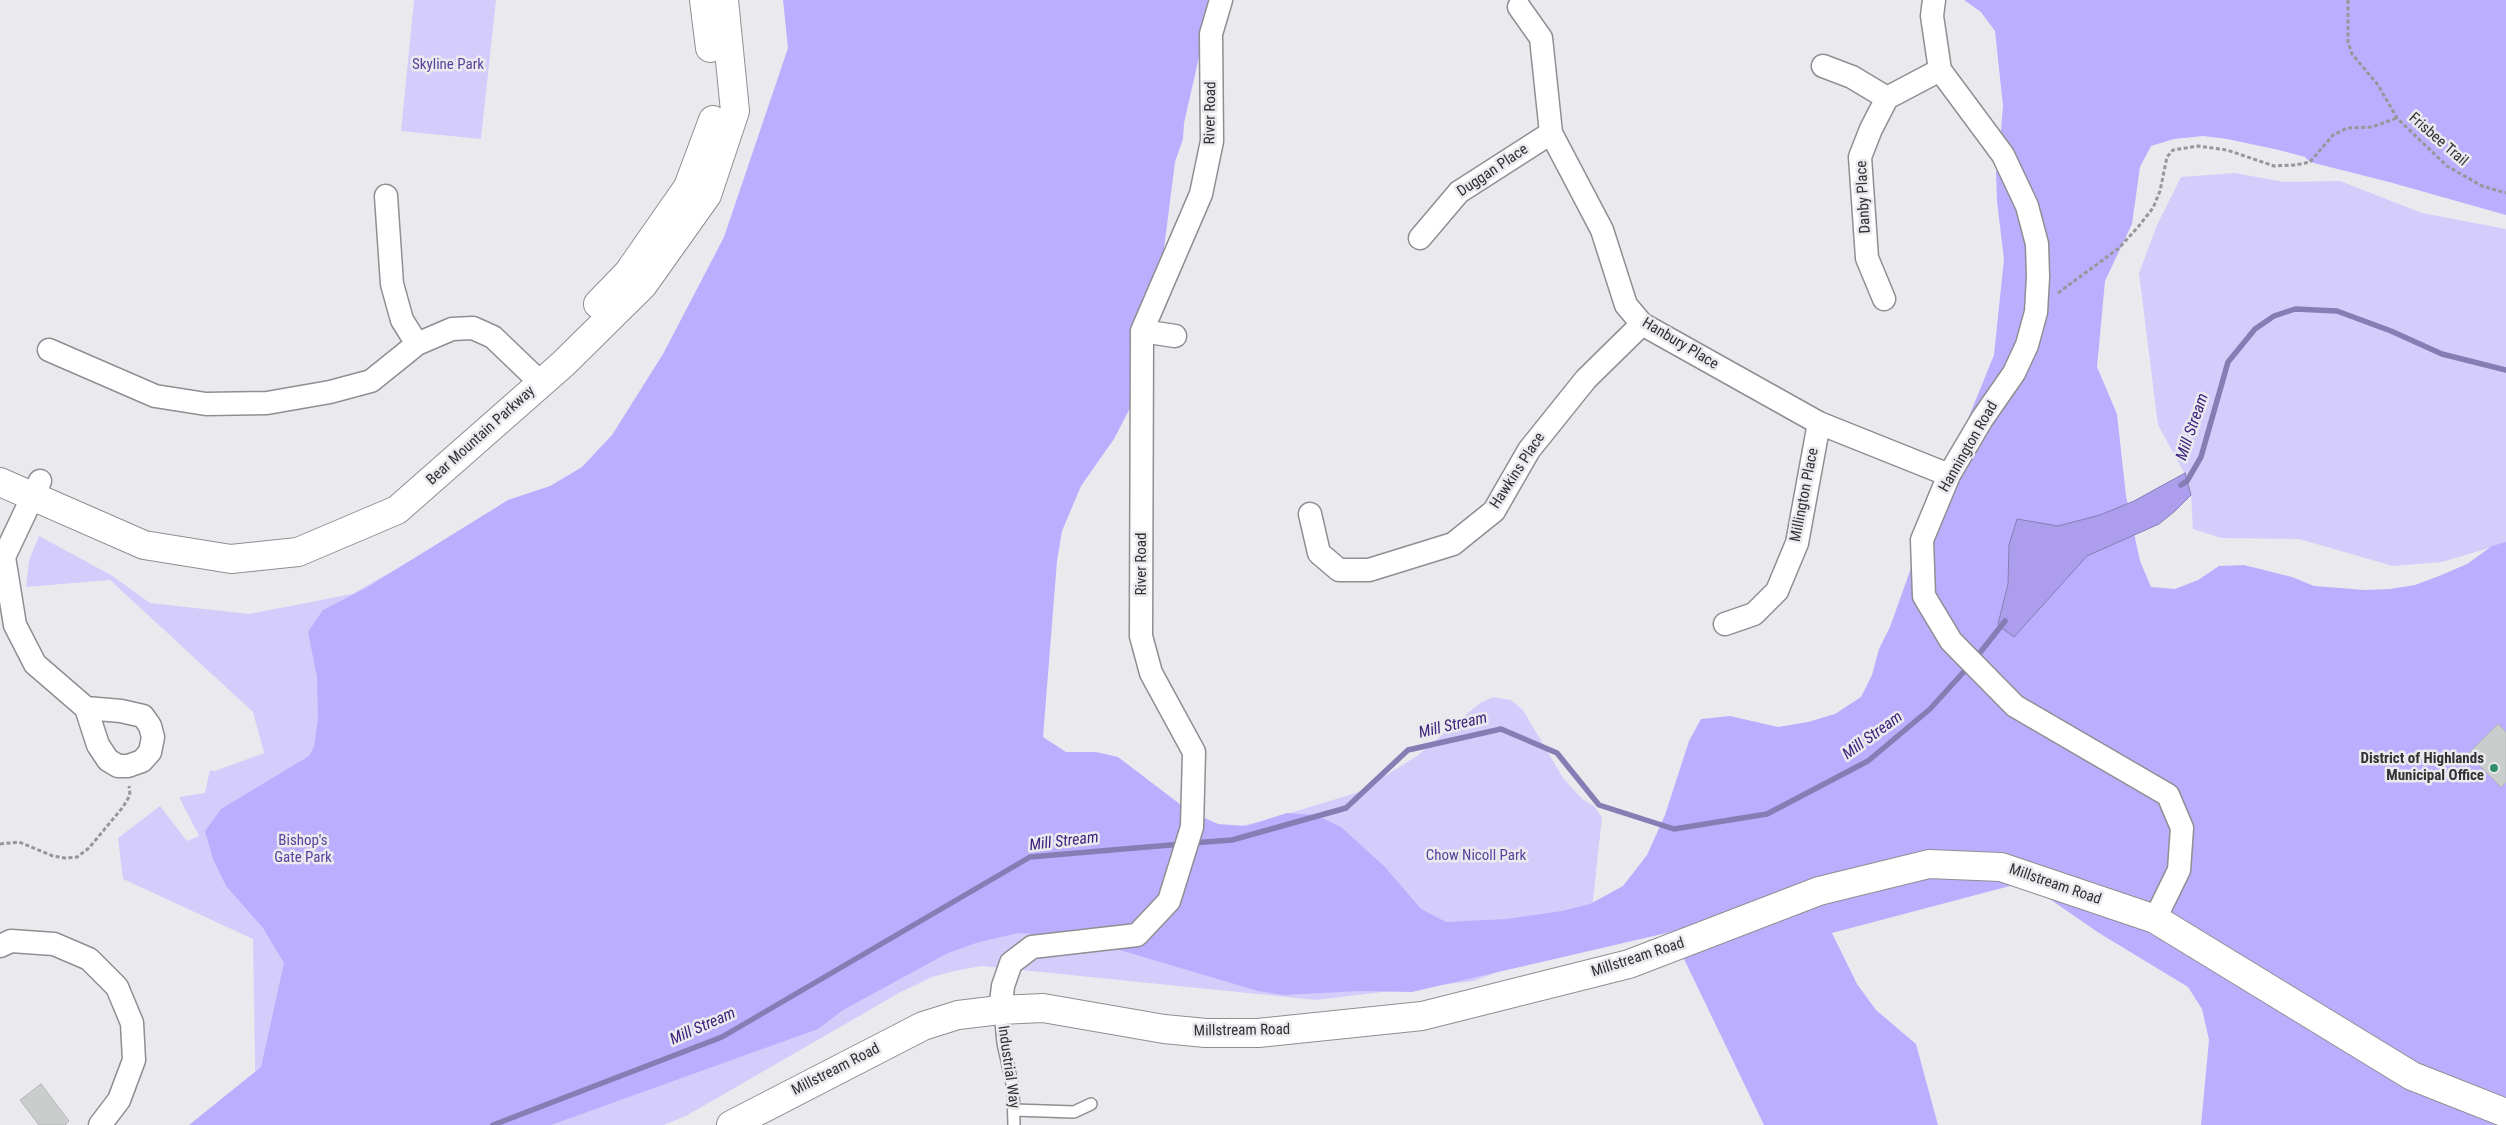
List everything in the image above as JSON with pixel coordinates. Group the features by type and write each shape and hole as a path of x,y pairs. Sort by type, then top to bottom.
{"street":[{"name":"Bear Mountain Parkway","path":"535,377 628,273 688,187 717,109 704,0"},
{"name":"Bear Mountain Parkway","path":"0,482 36,489 151,531 231,543 297,536 385,500 644,285 707,195 734,111 724,0"},
{"name":"River Road","path":"1000,1010 1003,986 1011,963 1032,947 1137,935 1169,901 1192,827 1194,752 1151,673 1141,636 1142,331 1201,194 1212,142 1210,34 1221,0"},
{"name":"Hannington Road","path":"1934,0 1932,16 1940,70 2003,155 2026,206 2037,244 2036,312 2027,345 2014,373 1982,420 1949,475 1922,540 1924,596 1951,641 1989,682 2015,706 2168,795 2182,828 2178,870 2155,919"},
{"name":"Hanbury Place","path":"1519,7 1541,38 1551,133 1602,230 1626,305 1642,324 1819,424 1949,475"},
{"path":"1824,66 1852,77 1887,98 1940,70"},
{"name":"Danby Place","path":"1884,299 1867,258 1860,157 1870,129 1887,98"},
{"name":"Duggan Place","path":"1420,238 1459,192 1551,133"},
{"path":"386,196 392,284 402,320 417,344"},
{"name":"Hawkins Place","path":"1310,514 1320,553 1340,570 1369,570 1453,544 1494,511 1529,450 1586,379 1642,324"},
{"path":"49,350 155,396 206,404 267,403 330,392 371,381 417,344 452,329 473,328 493,337 535,377"},
{"path":"1142,331 1175,336"},
{"name":"Millington Place","path":"1725,624 1754,614 1777,591 1797,543 1819,424"},
{"name":"Bear Mountain Parkway","path":"0,462 36,489"},
{"path":"36,489 4,557 15,624 35,664 86,708 98,745 108,760 118,766 128,766 142,761 150,752 153,737 150,726 143,716 132,712 86,708"},
{"name":"Millstream Road","path":"731,1125 923,1026 958,1015 1000,1010 1043,1008 1164,1029 1206,1033 1258,1033 1422,1016 1629,964 1819,891 1929,864 2001,867 2155,919 2412,1076 2506,1113"},
{"path":"0,946 11,941 54,944 90,959 117,987 132,1023 134,1060 119,1100 100,1125"}],"lane":[{"name":"Industrial Way","path":"1000,1010 1003,1042 1013,1088 1014,1125"},
{"path":"1014,1110 1074,1112 1091,1104"}],"path":[{"path":"2348,0 2348,42 2352,54 2378,84 2397,118"},
{"name":"Frisbee Trail","path":"2036,312 2119,248 2138,227 2153,208 2160,191 2166,156 2173,150 2198,146 2227,150 2274,166 2295,165 2310,162 2333,135 2347,128 2372,128 2397,118 2447,166 2482,186 2506,193"},
{"path":"0,844 19,842 53,856 77,857 89,848 130,795 128,766"}],"green space":[{"name":"Skyline Park","path":"414,0 496,0 481,139 401,131"},
{"path":"783,0 1212,0 1184,123 1183,139 1175,162 1157,304 1141,387 1114,439 1081,486 1062,531 1057,561 1043,737 1066,752 1096,752 1118,757 1189,811 1218,824 1246,826 1287,813 1316,815 1341,827 1385,867 1421,909 1446,922 1506,919 1562,911 1590,904 1623,886 1647,855 1665,815 1689,741 1701,719 1730,716 1778,727 1808,722 1835,714 1861,697 1872,675 1879,649 1890,627 1937,495 1994,355 2004,259 1997,202 1996,172 2003,155 2001,130 2003,106 1995,31 1981,12 1964,0 2506,0 2506,215 2310,162 2305,157 2227,139 2203,136 2174,139 2151,146 2140,167 2132,224 2105,281 2097,367 2117,414 2126,496 2140,561 2151,587 2175,589 2198,580 2219,566 2244,565 2292,577 2314,586 2365,590 2390,589 2415,585 2439,576 2467,564 2492,546 2506,542 2506,1125 2201,1125 2209,1040 2202,1009 2188,987 2099,933 2025,882 1832,933 1857,984 1876,1010 1916,1044 1938,1125 1764,1125 1671,932 1412,992 1359,991 1283,995 1258,991 1076,937 1018,933 976,943 946,954 843,1010 818,1029 551,1125 189,1125 261,1067 284,963 263,928 226,886 213,859 205,831 221,809 309,756 314,747 318,718 317,677 308,632 323,610 366,588 508,500 550,486 582,467 612,435 663,354 724,237 788,48"},
{"path":"2235,173 2284,182 2340,181 2422,213 2506,229 2506,543 2442,562 2393,566 2299,539 2221,538 2193,529 2191,495 2185,474 2158,425 2139,273 2157,225 2181,177"},
{"name":"Bishop's Gate Park","path":"39,536 111,575 150,603 249,614 352,594 440,544 256,1125 253,939 123,879 118,838 160,806 187,841 199,836 179,797 205,793 210,770 215,771 264,753 253,712 110,580 26,587 29,560"},
{"name":"Chow Nicoll Park","path":"1493,697 1511,700 1523,710 1563,778 1582,799 1594,806 1602,817 1589,937 1474,981 1316,1000 982,966 932,977 899,993 686,1116 664,1125 481,1125 1201,834 1264,821 1359,792 1417,756 1480,703"}],"shaded area":[{"path":"2185,473 2191,495 2175,511 2159,524 2087,556 2014,637 2000,627 1998,624 2008,584 2009,545 2017,519 2058,526 2100,515 2134,501"}],"building":[{"name":"District of Highlands Municipal Office","path":"2498,724 2506,732 2506,782 2501,787 2468,754"},
{"path":"41,1084 69,1121 65,1125 39,1125 20,1100"}],"waterway":[{"name":"Mill Stream","path":"2181,485 2187,481 2201,457 2228,362 2255,329 2274,316 2295,309 2337,311 2391,331 2442,354 2506,370"},
{"name":"Mill Stream","path":"1975,659 2005,621"},
{"name":"Mill Stream","path":"1192,843 1232,840 1346,808 1408,750 1501,729 1557,753 1599,805 1674,829 1767,814 1868,761 1930,709 1969,666"},
{"name":"Mill Stream","path":"493,1125 722,1037 1030,857 1182,844"}],"place":[{"name":"District of Highlands Municipal Office","path":"2494,768"}]}
